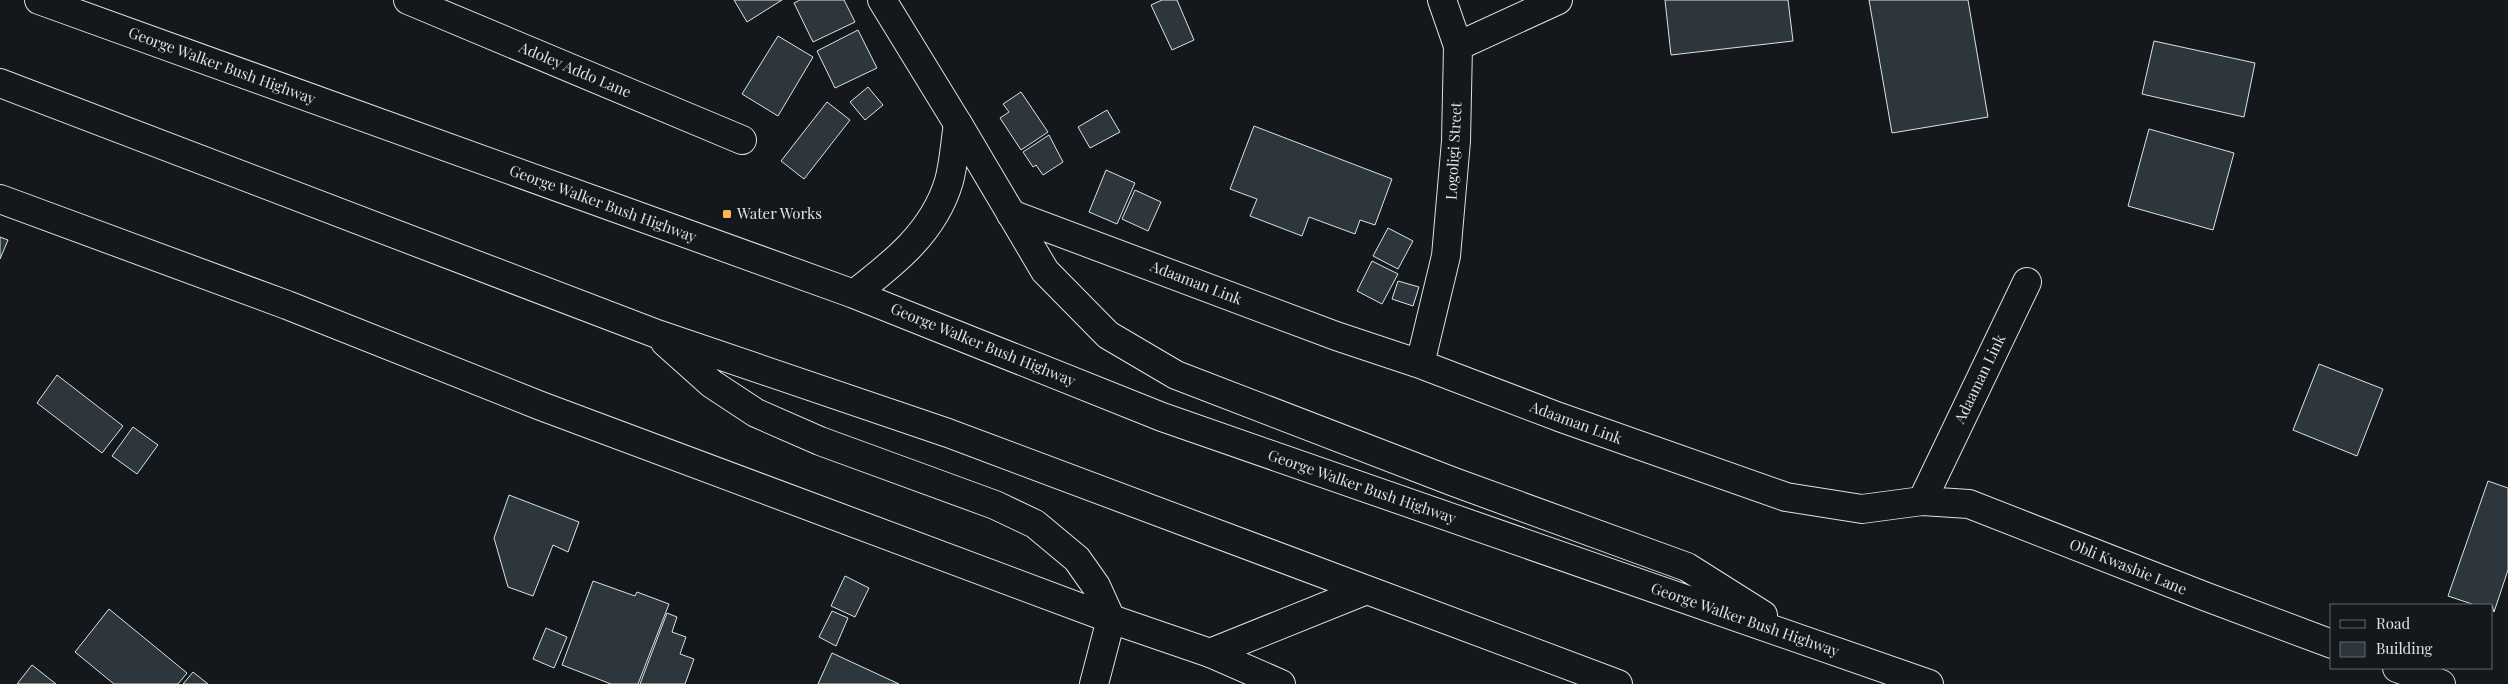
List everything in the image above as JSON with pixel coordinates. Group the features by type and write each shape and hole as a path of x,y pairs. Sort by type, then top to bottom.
{"main road":[{"name":"George Walker Bush Highway","path":"39,0 854,294 1162,417 1929,684"},
{"name":"Adoley Addo Lane","path":"408,0 742,140"},
{"path":"882,0 1045,271 1108,335 1176,375 1454,482 1687,567 1804,641"},
{"path":"1442,0 1458,46 1558,0"},
{"name":"Logoligi Street","path":"1420,364 1446,256 1456,141 1458,46"},
{"path":"0,83 657,334 948,433 1364,591 1618,684"},
{"path":"854,294 890,266 918,240 938,209 949,180 958,124"},
{"path":"0,199 278,302 541,406 1111,619 1210,652 1268,681"},
{"name":"Adaaman Link","path":"1011,214 1336,336 1420,364 1559,417 1786,497 1862,509 1922,501 2027,282"},
{"path":"657,334 712,384 756,413 820,441 995,505 1035,524 1077,559 1096,586 1111,619 1094,684"},
{"name":"Obli Kwashie Lane","path":"1922,501 1969,504 2330,643"},
{"path":"1210,652 1364,591"},
{"path":"2400,669 2441,684"}],"building":[{"path":"734,0 782,0 747,22"},
{"path":"800,0 844,0 855,22 813,42 794,3"},
{"path":"1162,0 1177,0 1194,40 1172,50 1151,5"},
{"path":"1665,0 1788,0 1793,41 1671,55"},
{"path":"1869,0 1968,0 1988,117 1892,133"},
{"path":"858,30 877,68 835,88 817,51"},
{"path":"778,36 813,57 778,116 742,94"},
{"path":"2154,41 2255,63 2244,117 2142,94"},
{"path":"868,87 883,105 865,120 850,102"},
{"path":"1021,92 1048,132 1021,150 1000,118 1009,112 1003,104"},
{"path":"827,102 850,120 804,179 781,161"},
{"path":"1107,110 1120,132 1090,148 1078,127"},
{"path":"1254,126 1392,179 1375,225 1360,220 1355,234 1309,217 1302,236 1250,216 1257,199 1230,189"},
{"path":"2149,129 2234,153 2213,230 2128,206"},
{"path":"1049,135 1063,162 1043,175 1036,165 1033,167 1023,152"},
{"path":"1106,170 1135,183 1117,224 1089,212"},
{"path":"1135,190 1161,202 1148,231 1122,219"},
{"path":"1388,228 1413,241 1398,269 1373,256"},
{"path":"0,237 8,240 0,259"},
{"path":"1372,261 1398,274 1382,304 1357,291"},
{"path":"1398,281 1419,287 1413,306 1392,299"},
{"path":"2319,364 2383,389 2357,456 2293,430"},
{"path":"57,375 123,426 102,453 37,403"},
{"path":"133,427 158,445 137,474 112,456"},
{"path":"2488,481 2508,488 2508,570 2494,612 2493,604 2472,604 2448,596"},
{"path":"509,495 579,522 568,552 553,545 533,596 508,587 494,538"},
{"path":"845,576 869,588 855,617 831,606"},
{"path":"593,581 635,596 637,592 669,604 638,684 611,684 562,665"},
{"path":"109,609 187,673 178,684 114,684 75,652"},
{"path":"832,611 848,618 836,646 819,637"},
{"path":"667,613 677,617 672,632 686,637 680,654 694,659 685,684 640,684"},
{"path":"546,628 567,637 554,668 533,659"},
{"path":"832,653 899,684 818,684"},
{"path":"32,665 56,684 17,684"},
{"path":"193,672 208,684 183,684"}],"place":[{"name":"Water Works","path":"727,214"}]}
